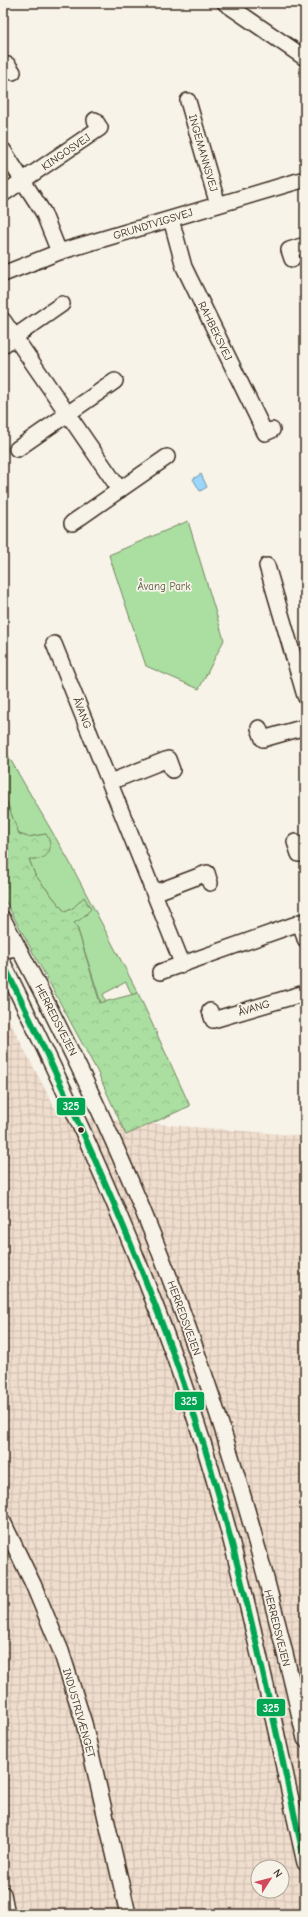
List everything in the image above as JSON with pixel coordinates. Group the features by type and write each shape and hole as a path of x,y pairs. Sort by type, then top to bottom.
{"street":[{"path":"225,3 305,58"},
{"name":"INGEMANNSVEJ","path":"188,101 218,204"},
{"name":"KINGOSVEJ","path":"3,194 100,128 95,120"},
{"path":"3,150 24,180 43,212 59,252"},
{"name":"GRUNDTVIGSVEJ","path":"3,274 59,252 305,179"},
{"name":"RAHBEKSVEJ","path":"170,219 187,274 265,433 272,430"},
{"path":"292,259 289,250 305,245"},
{"path":"9,341 62,304"},
{"path":"3,320 9,341 67,414 120,490"},
{"path":"17,449 115,380"},
{"path":"72,523 167,457"},
{"path":"267,566 305,696"},
{"name":"ÅVANG","path":"54,644 182,963"},
{"path":"259,728 263,739 305,727"},
{"path":"110,782 168,759 172,770"},
{"path":"154,893 207,873 210,883"},
{"name":"HERREDSVEJEN","path":"3,919 61,1028 117,1148 153,1234 183,1312 226,1442 255,1541 305,1739"},
{"path":"160,972 302,921 305,939"},
{"path":"3,950 18,948"},
{"path":"3,964 18,948"},
{"name":"HERREDSVEJEN","path":"3,964 55,1068 82,1129 124,1226 171,1346 205,1449 238,1564 305,1863"},
{"name":"ÅVANG","path":"210,1011 213,1020 305,993"},
{"name":"INDUSTRIVÆNGET","path":"3,1522 33,1584 54,1634 78,1705 128,1914"},
{"path":"3,1894 7,1914"}],"shaded area":[{"path":"3,1009 59,1116 305,1136 305,1914 3,1914"}],"green space":[{"name":"Åvang Park","path":"188,521 224,640 199,689 146,666 109,555"},
{"path":"3,747 69,861 138,993 132,995 126,982 103,994 106,1002 101,1003 77,927 73,923 87,914 84,897 73,908 65,912 35,875 29,859 46,834 28,837 19,834 3,793"},
{"path":"3,793 19,834 28,837 46,834 49,840 50,847 46,856 39,859 29,859 35,875 65,912 73,908 84,897 91,909 81,919 74,923 77,927 100,1003 138,993 190,1106 126,1135 97,1071 3,897"}],"water":[{"path":"201,474 207,487 200,491 193,479"}],"transit line":[{"name":"325","path":"3,963 60,1082 113,1202 139,1263 185,1386 220,1500 247,1603 305,1863"}]}
